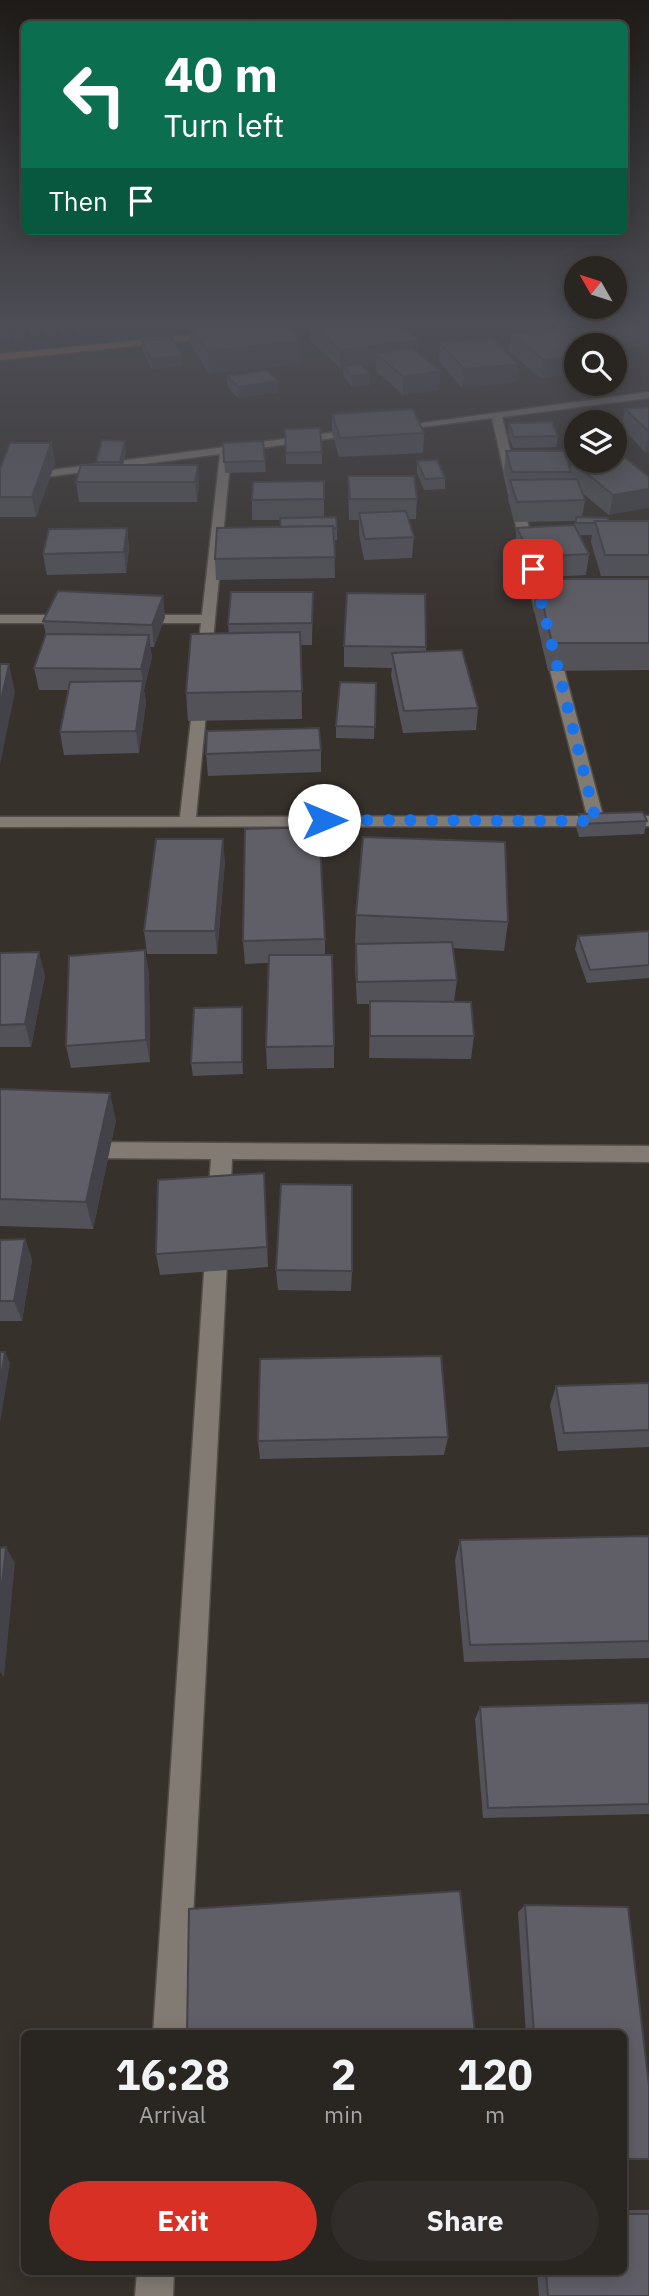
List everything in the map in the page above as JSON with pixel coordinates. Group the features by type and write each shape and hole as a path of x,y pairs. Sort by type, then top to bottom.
{"street":[{"path":"0,480 352,433"},
{"path":"503,433 518,477 596,821"},
{"path":"188,820 226,448"},
{"path":"0,619 83,619"},
{"path":"125,619 209,619"},
{"path":"0,822 649,821"},
{"path":"55,1150 649,1154"},
{"path":"170,2030 222,1153"},
{"path":"154,2296 156,2275"}],"building":[{"path":"285,433 320,433 322,452 286,453"},
{"path":"338,433 422,433 340,438"},
{"path":"513,433 557,433 558,436 514,437"},
{"path":"102,440 125,441 120,462 96,462"},
{"path":"263,441 265,461 224,462 223,443"},
{"path":"10,443 51,443 32,497 0,497 0,469"},
{"path":"506,451 564,451 564,472 512,472"},
{"path":"627,459 649,477 649,489 613,495 586,473 627,473"},
{"path":"437,460 445,478 425,479 417,461"},
{"path":"81,465 198,465 195,482 76,482"},
{"path":"348,476 414,476 417,499 350,499"},
{"path":"577,479 585,500 517,502 510,480"},
{"path":"324,481 324,499 252,500 253,482"},
{"path":"406,511 414,537 365,539 359,513"},
{"path":"336,517 337,528 281,527 280,518"},
{"path":"576,517 608,518 609,521 576,523"},
{"path":"595,521 649,521 649,555 605,555"},
{"path":"574,525 589,554 531,557 517,528"},
{"path":"333,526 335,557 215,559 217,528"},
{"path":"127,528 124,552 43,554 49,529"},
{"path":"537,579 649,579 649,643 552,643"},
{"path":"58,591 163,596 152,625 43,621"},
{"path":"231,592 313,592 312,623 228,624"},
{"path":"347,593 425,594 426,647 344,646"},
{"path":"300,632 302,691 186,693 191,634"},
{"path":"46,634 149,635 141,669 34,668"},
{"path":"462,650 478,708 404,711 392,653"},
{"path":"0,664 9,664 0,706"},
{"path":"143,681 136,731 60,732 70,682"},
{"path":"340,682 376,683 375,727 336,726"},
{"path":"319,728 321,750 206,754 207,731"},
{"path":"643,812 647,821 582,824 579,814"},
{"path":"319,827 325,939 243,941 245,829"},
{"path":"363,837 505,842 508,922 356,915"},
{"path":"156,839 223,839 215,931 144,931"},
{"path":"649,931 649,965 590,970 578,936"},
{"path":"452,942 457,980 357,982 356,944"},
{"path":"145,950 146,1040 66,1046 69,956"},
{"path":"39,952 25,1024 0,1025 0,953"},
{"path":"269,955 332,955 334,1046 266,1047"},
{"path":"370,1001 471,1002 474,1036 370,1036"},
{"path":"242,1007 242,1062 191,1063 194,1008"},
{"path":"0,1089 110,1093 86,1202 0,1199"},
{"path":"264,1173 267,1247 156,1254 158,1180"},
{"path":"281,1184 352,1185 352,1271 276,1270"},
{"path":"25,1239 14,1301 0,1301 0,1240"},
{"path":"0,1352 5,1352 0,1383"},
{"path":"441,1356 448,1437 258,1441 260,1359"},
{"path":"649,1383 649,1430 564,1433 556,1386"},
{"path":"649,1536 649,1641 470,1645 460,1540"},
{"path":"6,1547 0,1601 0,1548"},
{"path":"649,1703 649,1804 488,1808 480,1707"},
{"path":"460,1891 475,2030 187,2030 189,1909"},
{"path":"525,1905 628,1907 649,2086 649,2159 627,2159 627,2030 534,2030"},
{"path":"627,2214 649,2214 649,2296 548,2296 546,2275 627,2275"}],"route":[{"path":"324,820 596,821 533,569"}]}
